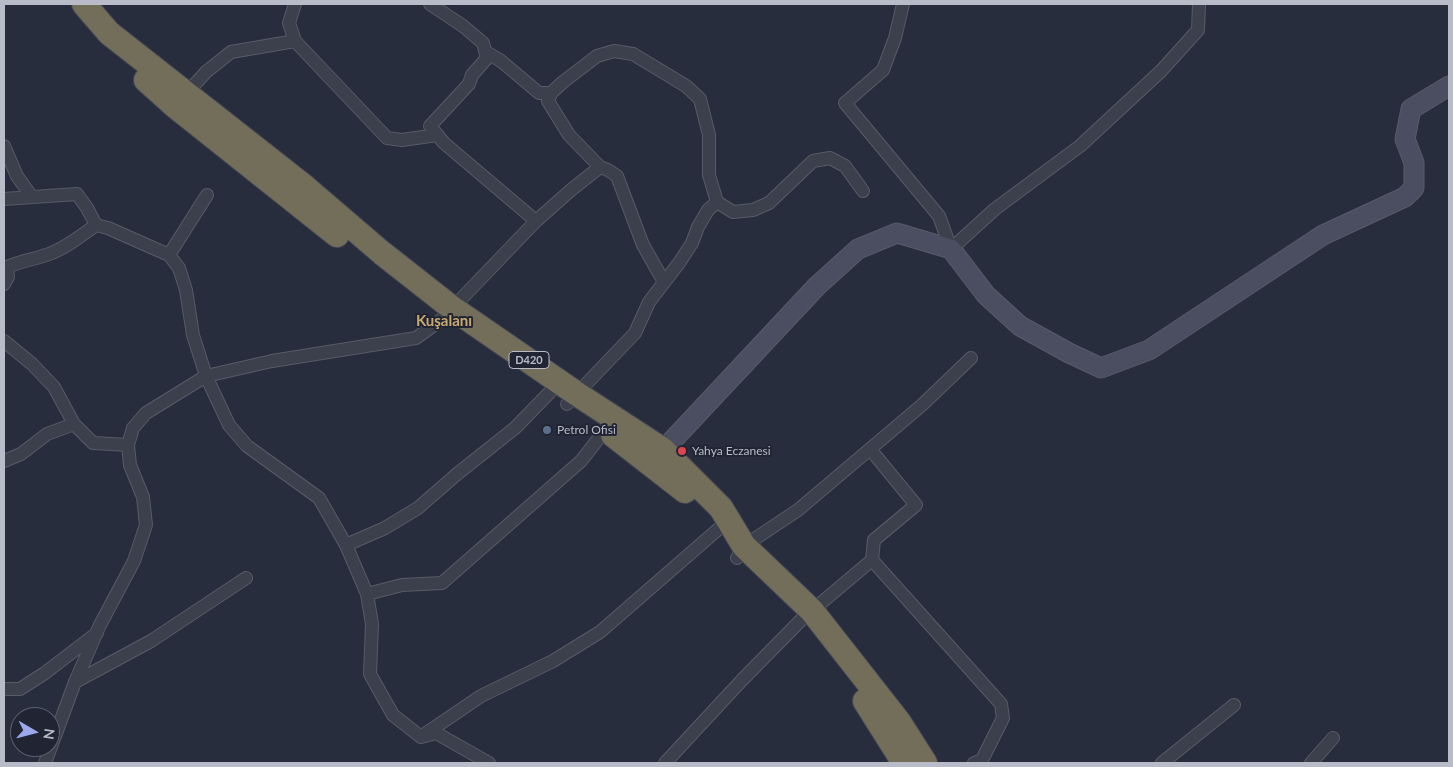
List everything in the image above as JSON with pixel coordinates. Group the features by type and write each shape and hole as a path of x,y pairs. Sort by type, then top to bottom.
{"highway":[{"name":"D420","path":"82,8 181,100 447,314 565,397 657,457 722,508 741,552"},
{"name":"D420","path":"565,397 606,429 657,457 678,485 722,525 741,552 807,615 899,722 925,763"},
{"name":"D420","path":"807,615 870,708 904,763"}],"street":[{"path":"295,4 290,23 295,41 387,138 402,140 437,135"},
{"path":"430,4 463,26 483,43 487,58 472,75 469,84 430,126 444,143 536,221"},
{"path":"903,4 895,38 883,70 845,103 939,216 951,249 986,295 1020,326 1101,368 1149,350 1323,235 1405,197 1414,188 1414,163 1405,138 1411,109 1449,86"},
{"path":"951,249 995,209 1080,146 1161,71 1198,30 1199,4"},
{"path":"181,100 206,72 231,52 295,41"},
{"path":"664,282 643,244 617,176 600,167 569,135 548,101 551,93 597,56 614,51 633,54 686,86 700,99 709,135 708,175 717,202 733,212 753,210 769,203 813,161 830,158 845,166 863,191"},
{"path":"486,52 501,61 539,93 551,93"},
{"path":"4,146 17,176 32,197"},
{"path":"45,763 75,682 97,633 134,561 146,524 143,497 130,465 128,445 132,428 146,413 206,376 272,361 416,338 447,314 536,221 600,167"},
{"path":"4,199 77,194 88,208 96,224 169,254 180,268 186,290 192,336 206,376 228,424 247,446 319,498 346,545 367,594 372,624 370,674 393,715 421,737"},
{"path":"169,254 206,195"},
{"path":"346,545 385,528 418,508 515,428 565,397 635,333 649,302 680,263 692,243 698,226 708,210 717,202"},
{"path":"4,284 8,277 8,267 21,261 50,254 75,240 96,224"},
{"path":"657,457 817,286 858,249 897,233 951,249"},
{"path":"4,341 32,364 54,387 74,424 93,444 128,445"},
{"path":"741,552 798,510 922,405 971,358"},
{"path":"4,461 21,454 47,434 74,424"},
{"path":"367,594 402,585 442,583 581,461 606,429"},
{"path":"665,763 742,680 807,615 872,560 874,540 916,505 870,449"},
{"path":"421,737 481,696 553,661 600,632 722,525"},
{"path":"872,560 1002,704 1003,718 982,760 974,763"},
{"path":"75,682 151,641 246,578"},
{"path":"4,689 20,689 45,673 97,633"},
{"path":"1162,763 1234,705"},
{"path":"421,737 436,733 490,763"},
{"path":"1311,763 1333,738"}],"place":[{"name":"Petrol Ofisi","path":"547,430"},
{"name":"Yahya Eczanesi","path":"682,451"}],"district":[{"name":"Kuşalanı","path":"444,321"}]}
